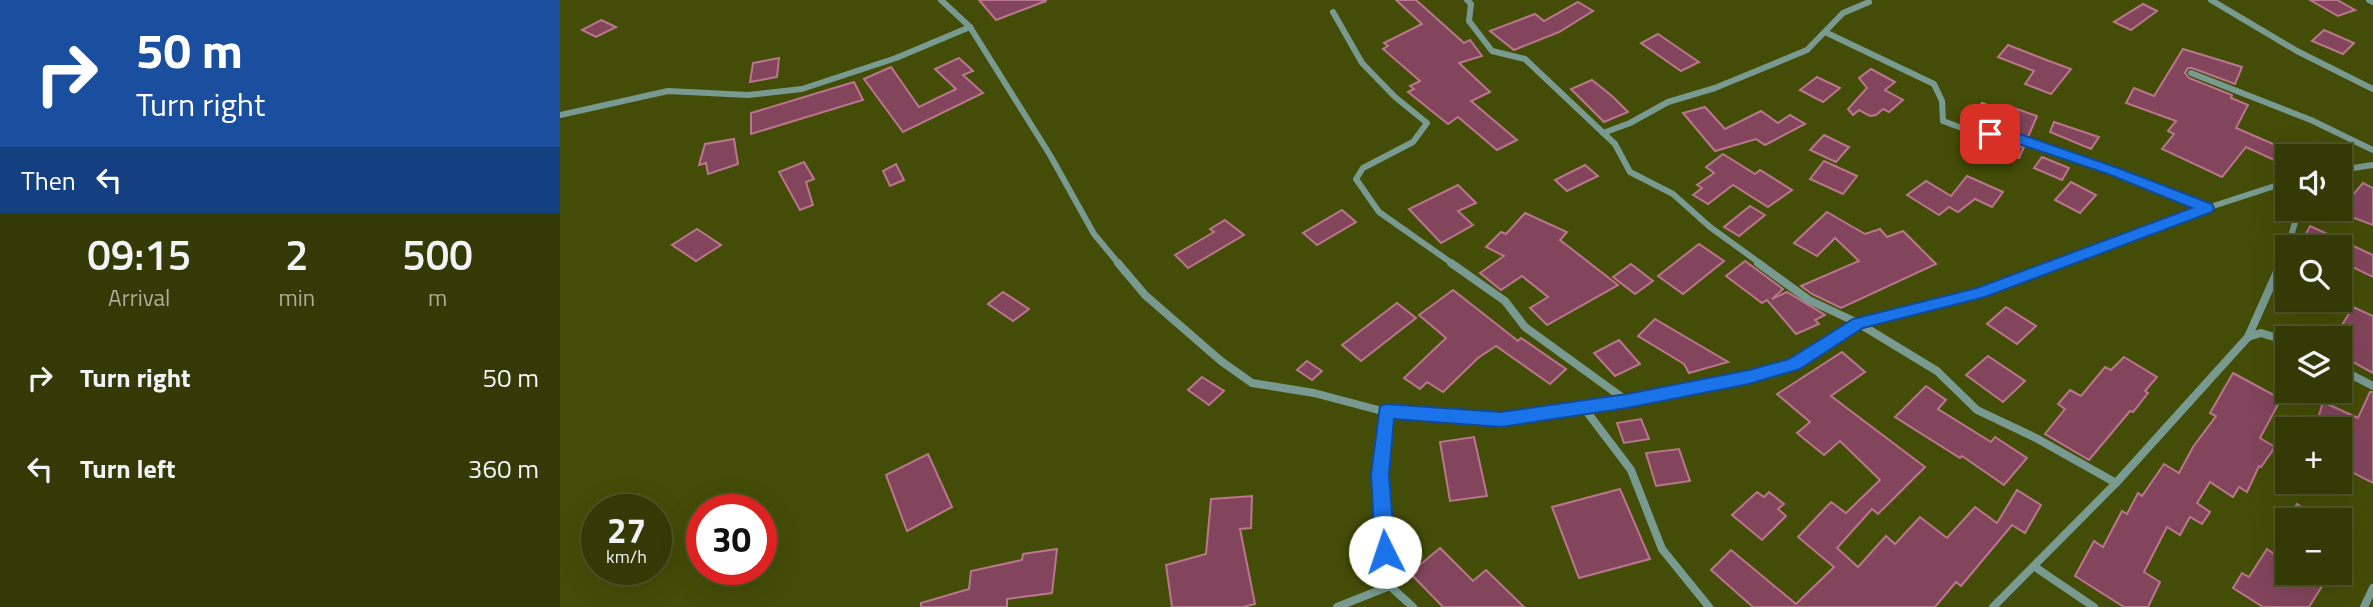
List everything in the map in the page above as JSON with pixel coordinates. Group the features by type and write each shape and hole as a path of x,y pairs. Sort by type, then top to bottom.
{"street":[{"path":"941,0 970,27 1050,155 1094,234 1145,295 1221,361 1252,383 1314,393 1386,412 1501,419 1627,401 1749,377 1794,364 1858,323 1980,293 2207,208 2275,188"},
{"path":"1467,0 1471,4 1469,22 1492,51 1525,59 1615,144 1630,172 1673,194 1710,228 1809,300 1858,323 1937,371 1977,410 2036,438 2116,483"},
{"path":"2211,0 2297,51 2373,89"},
{"path":"1603,133 1630,123 1668,102 1715,89 1807,50 1843,13 1869,2"},
{"path":"1334,12 1362,63 1395,97 1427,123 1413,142 1363,167 1356,180 1379,212 1505,301 1525,327 1627,401"},
{"path":"560,115 668,91 748,95 802,89 897,58 970,27"},
{"path":"1825,32 1934,84 1942,101 1943,121 1970,131 2009,136 2138,180 2207,208"},
{"path":"2191,73 2311,120 2373,150"},
{"path":"2352,168 2373,165"},
{"path":"1993,607 2116,483 2248,337 2275,277"},
{"path":"2248,337 2261,333 2275,337"},
{"path":"2352,375 2373,386"},
{"path":"1584,408 1631,470 1662,549 1709,607"},
{"path":"1386,412 1380,474 1385,552 1381,578 1413,607"},
{"path":"2035,567 2094,607"},
{"path":"1337,607 1390,586"},
{"path":"2364,607 2373,588"}],"building":[{"path":"979,0 1046,0 1046,1 996,20"},
{"path":"1396,0 1416,0 1464,43 1470,40 1482,56 1459,63 1490,92 1471,101 1517,140 1497,150 1458,117 1448,124 1408,92 1414,89 1410,86 1420,81 1383,49 1388,46 1384,43 1422,24"},
{"path":"2310,0 2337,0 2355,10 2338,16"},
{"path":"1578,2 1593,11 1559,32 1514,50 1490,31 1535,14 1544,21"},
{"path":"2143,4 2157,11 2131,30 2114,22"},
{"path":"601,20 616,27 596,37 582,30"},
{"path":"2324,30 2354,43 2343,54 2312,41"},
{"path":"1658,34 1699,62 1681,71 1641,43"},
{"path":"2008,45 2071,69 2051,94 2025,84 2034,71 1998,57"},
{"path":"2183,49 2242,67 2235,84 2192,68 2188,68 2185,73 2189,78 2232,95 2231,98 2248,105 2236,128 2275,145 2275,160 2246,147 2222,177 2162,149 2174,134 2168,131 2176,121 2126,103 2134,88 2154,96"},
{"path":"779,58 777,77 750,82 753,63"},
{"path":"959,58 973,71 963,75 983,93 903,132 864,79 891,67 919,107 956,89 935,69"},
{"path":"1871,69 1895,82 1885,90 1903,100 1889,112 1883,109 1870,116 1859,110 1853,115 1848,109 1867,88 1859,78"},
{"path":"1817,77 1840,88 1823,102 1800,90"},
{"path":"1592,80 1628,112 1604,122 1571,89"},
{"path":"854,82 863,100 751,134 751,113"},
{"path":"1982,103 2008,113 2011,107 2037,116 2028,137 2000,129 1973,116"},
{"path":"1705,107 1725,129 1761,111 1778,123 1790,115 1805,124 1765,145 1756,139 1715,151 1683,113"},
{"path":"2054,122 2099,137 2091,149 2050,132"},
{"path":"1824,135 1849,147 1836,162 1810,150"},
{"path":"734,139 738,164 708,174 706,163 699,165 705,144"},
{"path":"1998,140 2024,147 2019,158 1996,151"},
{"path":"1723,154 1755,174 1760,170 1792,190 1768,207 1733,185 1708,204 1693,195 1702,188 1697,185 1714,173 1706,167"},
{"path":"2042,157 2069,168 2062,180 2034,168"},
{"path":"1824,161 1857,176 1843,194 1810,179"},
{"path":"804,162 814,179 806,182 813,205 800,210 779,172"},
{"path":"896,164 904,180 890,186 883,171"},
{"path":"1585,165 1598,176 1567,191 1555,180"},
{"path":"1967,176 2003,192 1992,207 1975,199 1958,212 1949,207 1939,215 1907,195 1926,181 1951,196"},
{"path":"2071,182 2096,195 2080,213 2055,200"},
{"path":"2363,183 2373,188 2373,225 2352,217 2352,196"},
{"path":"1458,185 1476,203 1458,211 1473,225 1441,243 1409,209"},
{"path":"1750,206 1765,215 1739,236 1724,227"},
{"path":"1342,210 1356,222 1317,245 1303,233"},
{"path":"1827,212 1865,234 1880,229 1887,237 1903,231 1936,264 1841,308 1801,286 1859,261 1835,238 1817,256 1794,243"},
{"path":"1525,213 1567,232 1560,240 1618,285 1547,325 1530,308 1548,297 1522,276 1501,290 1480,273 1504,256 1486,247 1501,232 1506,234"},
{"path":"1225,220 1244,235 1188,268 1175,255 1214,232 1210,229"},
{"path":"2310,226 2330,235 2305,235"},
{"path":"697,229 721,245 696,261 672,245"},
{"path":"1699,244 1724,261 1683,294 1658,276"},
{"path":"2352,245 2373,255 2373,277 2352,267"},
{"path":"1745,261 1783,289 1772,299 1787,292 1825,315 1815,320 1819,324 1796,334 1767,300 1762,303 1726,276"},
{"path":"1631,264 1653,281 1635,294 1613,277"},
{"path":"1453,290 1518,341 1521,338 1566,369 1550,384 1496,346 1478,358 1443,392 1427,382 1420,389 1404,378 1446,338 1419,315"},
{"path":"1003,292 1029,309 1013,321 988,304"},
{"path":"1397,303 1416,318 1361,361 1342,345"},
{"path":"2006,307 2036,326 2017,344 1987,324"},
{"path":"2352,309 2373,316 2373,373 2352,362 2352,326 2341,326"},
{"path":"1655,319 1728,362 1689,373 1684,364 1638,336"},
{"path":"1619,340 1640,364 1615,376 1594,353"},
{"path":"1842,352 1865,372 1831,396 1925,467 1878,514 1872,509 1837,548 1858,567 1886,536 1895,544 1920,517 1947,538 1975,507 1997,523 2017,490 2041,505 2025,533 2012,525 1961,586 1956,582 1935,607 1753,607 1711,570 1731,550 1796,604 1834,567 1798,537 1831,502 1846,513 1880,480 1840,441 1824,455 1797,433 1810,422 1777,394"},
{"path":"1988,356 2025,381 2003,402 1966,375"},
{"path":"2124,357 2157,377 2133,412 2130,411 2089,460 2045,434 2065,409 2058,404 2070,390 2081,396 2105,367 2111,370"},
{"path":"1307,361 1322,371 1312,380 1297,370"},
{"path":"2233,373 2275,396 2275,403 2279,403 2260,438 2275,447 2261,467 2259,466 2247,492 2239,487 2233,497 2210,482 2197,503 2210,512 2202,524 2190,517 2180,535 2167,527 2144,572 2160,582 2148,607 2124,607 2075,576 2094,541 2103,547 2122,511 2127,514 2138,493 2142,496 2164,464 2179,473 2193,447 2216,416 2210,413"},
{"path":"1202,377 1224,391 1209,405 1188,390"},
{"path":"1926,386 1946,400 1938,409 1991,442 1995,437 2027,458 2004,485 1962,456 1960,458 1895,417"},
{"path":"2370,392 2373,392 2373,483 2352,472 2352,417 2318,417 2323,403 2325,403 2358,418"},
{"path":"1641,419 1649,439 1624,443 1617,423"},
{"path":"1474,437 1487,496 1450,501 1440,442"},
{"path":"1679,449 1690,481 1656,486 1646,453"},
{"path":"928,454 952,507 907,531 886,475"},
{"path":"1620,489 1650,559 1579,578 1552,507"},
{"path":"1757,492 1764,497 1769,492 1784,504 1778,509 1786,516 1762,540 1732,515"},
{"path":"1252,496 1251,528 1240,529 1255,604 1243,607 1172,607 1166,565 1206,554 1211,499"},
{"path":"1440,548 1473,581 1486,570 1524,607 1443,607 1410,573"},
{"path":"1057,549 1052,593 1007,599 1007,607 921,607 921,603 969,589 971,571 1022,560 1023,554"},
{"path":"2267,549 2275,555 2275,585 2322,586 2309,607 2263,607 2233,588 2242,573 2249,577"}],"route":[{"path":"1385,552 1380,474 1386,412 1501,419 1627,401 1749,377 1794,364 1858,323 1980,293 2207,208 2113,171 2009,136 1990,134"}]}
